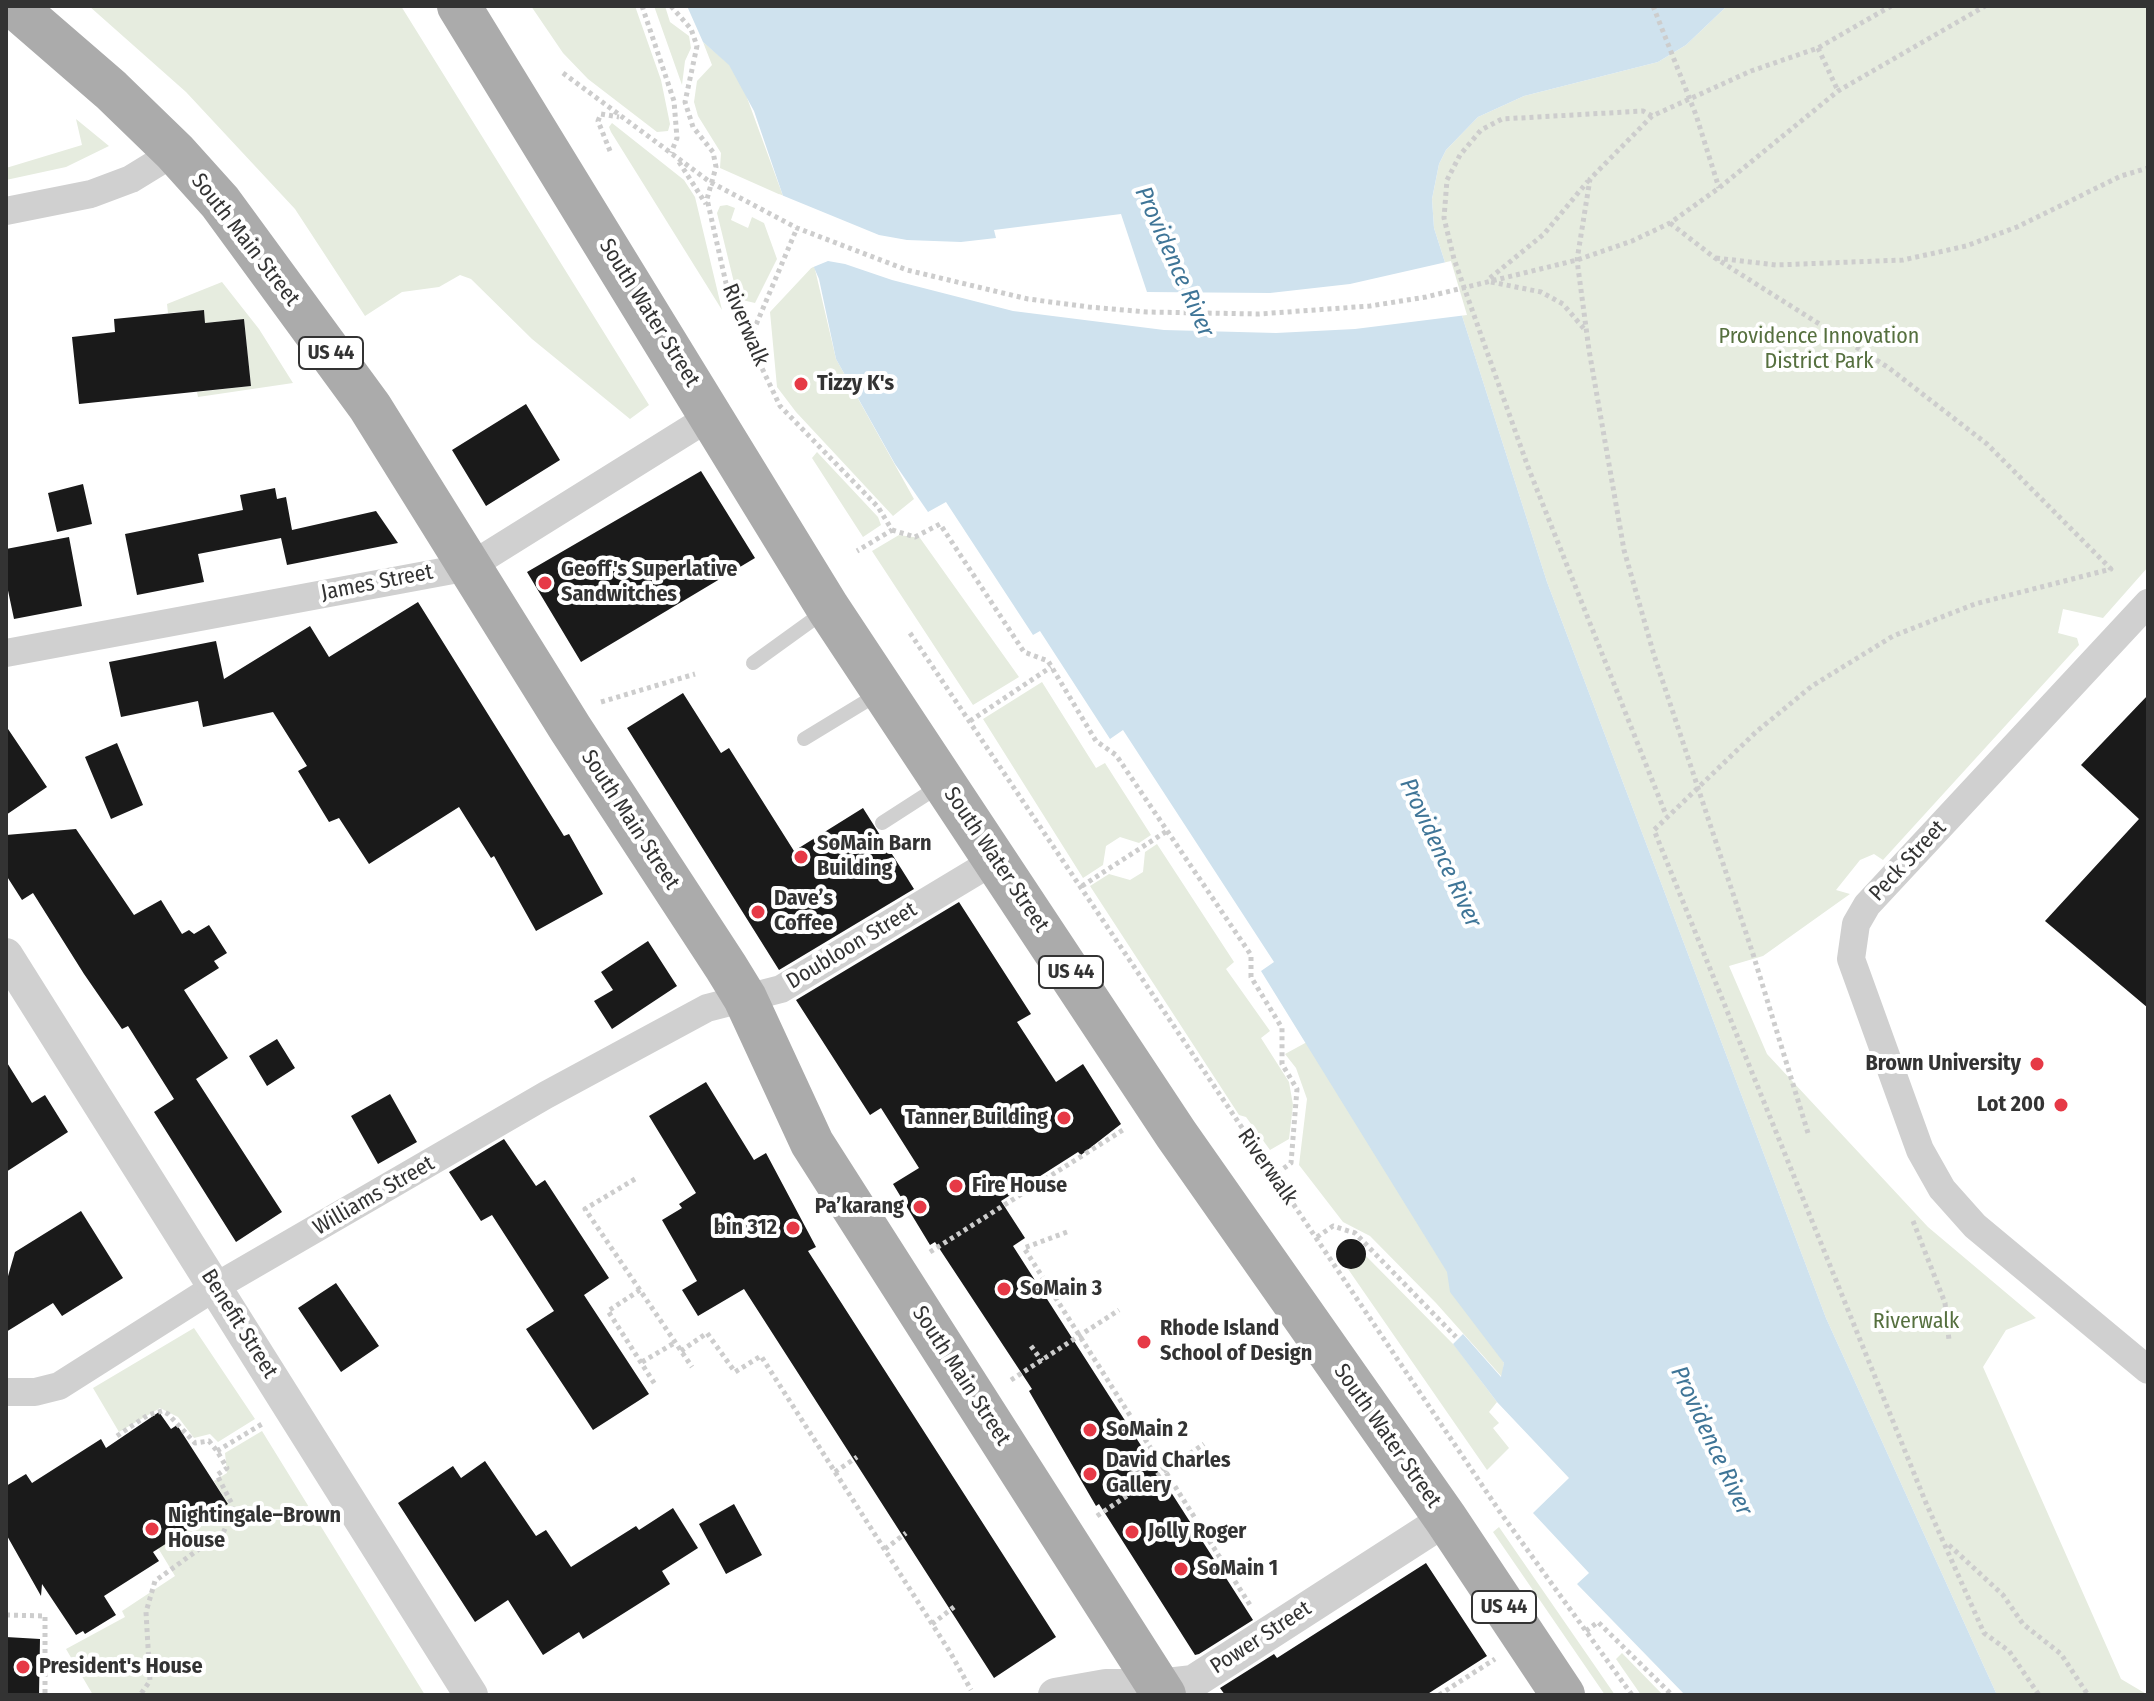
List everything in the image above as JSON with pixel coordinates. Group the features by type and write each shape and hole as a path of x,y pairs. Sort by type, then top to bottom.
{"main road":[{"name":"South Main Street","path":"15,6 111,90 175,152 220,202 370,407 745,998 812,1143 1161,1691"},
{"name":"South Water Street","path":"459,6 828,608 1193,1158 1446,1519 1563,1695"}],"street":[{"path":"6,211 91,194 131,179 175,152"},
{"name":"James Street","path":"6,653 469,567 711,416"},
{"name":"Peck Street","path":"2148,603 1867,905 1856,924 1851,959 1920,1150 1942,1189 1975,1226 2148,1370"},
{"name":"Doubloon Street","path":"745,998 781,989 997,859"},
{"name":"Benefit Street","path":"6,955 471,1695"},
{"name":"Williams Street","path":"6,1392 35,1392 59,1386 215,1287 546,1095 707,1008 745,998"},
{"name":"Power Street","path":"1055,1695 1106,1686 1161,1691 1193,1682 1446,1519"}],"lane":[{"path":"753,663 828,608"},
{"path":"804,739 885,690"},
{"path":"882,823 945,783"}],"path":[{"path":"642,6 674,101 677,138 671,153"},
{"path":"671,6 691,29 697,46 685,102 674,101"},
{"path":"1653,6 1719,188"},
{"path":"1486,281 1544,234 1590,179 1652,116 1818,48 1891,6"},
{"path":"563,73 710,182 797,228 893,265 1028,299 1147,312 1312,311 1426,297 1577,260 1670,223 1719,188 1838,91 1985,6"},
{"path":"1818,48 1838,91"},
{"name":"Riverwalk","path":"685,102 693,127 713,152 716,167 710,182 708,209 730,301 780,406 878,507 892,530"},
{"path":"1652,116 1643,111 1502,119 1481,130 1460,155 1447,180 1444,218 1454,259 1528,467 1666,815"},
{"path":"610,151 598,121 601,114 617,115 634,125"},
{"path":"671,153 694,181 708,209"},
{"path":"1715,258 1776,265 1903,260 1966,246 2017,227 2121,176 2148,168"},
{"path":"1590,179 1577,260 1624,550 1654,655 1700,789 1808,1133"},
{"path":"1670,223 1715,258 1889,368 1987,444 2111,569 1975,604 1893,636 1812,686 1756,732 1700,789 1666,815 1654,830 1776,1136 1984,1633 2009,1651 2039,1695"},
{"path":"750,339 797,228"},
{"path":"1486,281 1541,292 1563,304 1587,332"},
{"path":"857,551 892,530 915,537 940,524 1024,652 1048,661 1096,741 1116,755 1251,955 1251,977 1282,1028 1282,1064 1297,1089 1298,1110 1291,1163 1273,1176"},
{"name":"Riverwalk","path":"910,633 1500,1512 1632,1695"},
{"path":"970,721 1051,667"},
{"path":"601,702 695,674"},
{"path":"1082,886 1167,831"},
{"path":"930,1252 1130,1125"},
{"path":"635,1179 585,1209 692,1367"},
{"path":"1913,1221 1945,1303 1949,1340"},
{"path":"1317,1237 1333,1226 1355,1233 1456,1337"},
{"path":"1067,1232 1024,1248 1255,1611"},
{"path":"640,1290 608,1311 656,1386"},
{"path":"1011,1380 1119,1310"},
{"path":"681,1351 707,1333 735,1372 761,1356 971,1690"},
{"path":"642,1362 676,1342"},
{"path":"1031,1346 1042,1361"},
{"path":"117,1436 148,1415 162,1411 177,1420 195,1443 209,1441 217,1451 227,1468 217,1475 232,1504 231,1516 224,1531 155,1581 146,1612 150,1681 140,1695"},
{"path":"217,1451 263,1424"},
{"path":"1097,1516 1204,1444"},
{"path":"835,1472 857,1457"},
{"path":"885,1549 906,1533"},
{"path":"1944,1540 2003,1595 2023,1624 2061,1654 2082,1680 2088,1695"},
{"path":"932,1624 954,1607"},
{"path":"6,1615 45,1616 45,1695"},
{"path":"1586,1631 1598,1622 1672,1695"},
{"path":"1439,1695 1495,1659"}],"green space":[{"path":"89,6 401,6 649,405 630,419 532,339 471,279 460,275 439,287 402,292 365,316 295,209 186,92"},
{"path":"531,6 635,6 661,80 670,124 668,131 657,132 588,79 563,53"},
{"path":"654,6 665,6 670,22 689,36 691,48 685,61 682,85"},
{"name":"Providence Innovation District Park","path":"1727,6 2148,6 2148,567 2103,618 2063,609 2058,633 2077,638 2079,645 1883,860 1874,854 1860,860 1836,890 1850,894 1763,956 1729,966 1767,1054 1928,1227 2036,1318 2006,1330 1983,1367 2121,1679 2148,1695 1997,1695 1826,1318 1547,582 1434,228 1432,199 1439,164 1446,150 1478,117 1524,96 1658,62 1686,45"},
{"path":"703,42 729,64 742,84 783,196 720,168 721,153 698,116 694,102 697,81 712,65"},
{"path":"76,119 109,146 66,167 6,180 6,168 82,145"},
{"path":"612,123 684,180 695,197 722,310 611,132 609,127"},
{"path":"720,206 735,208 731,220 748,228 752,217 764,223 777,259 755,303 738,299 717,213"},
{"path":"814,265 836,359 914,499 893,516 796,412 777,387 770,312"},
{"path":"222,282 259,329 293,383 198,397 197,392 251,386 244,319 205,323 204,310 168,313 167,304"},
{"path":"817,452 878,517 881,525 863,537 812,458"},
{"path":"899,535 920,538 1019,677 973,705 872,551"},
{"path":"1042,682 1096,768 1105,763 1151,835 1139,843 1120,837 1106,846 1103,865 1083,878 983,719"},
{"path":"1157,844 1234,962 1226,969 1270,1031 1261,1038 1289,1082 1293,1105 1289,1139 1270,1150 1246,1117 1239,1115 1090,886 1109,874 1130,880 1143,872 1145,852"},
{"path":"1307,1042 1504,1363 1502,1377 1370,1236 1343,1222 1299,1165 1307,1099 1296,1068 1285,1054"},
{"path":"1366,1256 1455,1346 1497,1402 1489,1412 1499,1423 1493,1428 1509,1448 1487,1470 1348,1269 1361,1265"},
{"path":"194,1328 255,1419 218,1442 210,1434 194,1438 178,1417 160,1408 119,1432 93,1388"},
{"path":"262,1431 425,1695 93,1695 66,1649 125,1617 122,1611 175,1576 158,1548 228,1504 214,1481 227,1473 225,1453"},
{"path":"1499,1527 1615,1695 1605,1695 1493,1532"},
{"path":"1622,1653 1663,1695 1641,1695 1616,1659"}],"water":[{"name":"Providence River","path":"687,6 1727,6 1686,45 1658,62 1524,96 1478,117 1446,150 1439,164 1432,199 1434,228 1547,582 1826,1318 1997,1695 1685,1695 1577,1584 1589,1573 1533,1513 1569,1478 1497,1402 1453,1344 1463,1334 1501,1377 1504,1363 1450,1292 1447,1272 1261,971 1274,962 1123,730 1110,739 1040,631 1033,635 946,502 928,512 895,464 836,359 819,279 783,196 754,111 729,65 703,42"}],"pier":[{"path":"779,194 879,235 907,240 961,242 996,238 994,230 1121,214 1147,292 1270,293 1350,284 1451,261 1467,315 1355,329 1276,333 1164,330 1013,311 892,280 845,264 828,261 811,268"}],"building":[{"path":"204,310 205,323 244,319 251,386 79,404 72,337 115,332 114,319"},
{"path":"526,404 560,460 486,506 452,450"},
{"path":"701,471 755,558 581,662 527,572"},
{"path":"83,484 92,524 57,532 48,493"},
{"path":"275,488 277,499 286,497 292,530 376,511 398,543 287,565 281,538 198,554 204,582 137,595 125,534 243,510 240,495"},
{"path":"69,537 82,606 14,619 6,581 6,549"},
{"path":"418,602 564,836 569,834 603,894 536,931 494,856 491,858 459,807 369,864 339,818 329,822 298,771 307,766 273,712 203,727 198,701 121,717 109,662 216,641 224,679 310,626 329,657"},
{"name":"SoMain Barn Building","path":"683,693 721,753 729,748 794,851 863,808 914,889 779,970 627,728"},
{"path":"2148,695 2148,1008 2045,921 2139,819 2081,765"},
{"path":"6,726 47,787 6,815"},
{"path":"117,743 143,805 111,819 85,757"},
{"path":"76,829 134,915 161,900 182,934 189,930 194,934 209,925 227,953 214,961 219,968 184,990 228,1058 196,1079 282,1212 236,1242 154,1112 174,1099 128,1026 122,1029 84,974 33,893 22,900 6,875 6,835"},
{"path":"959,902 1031,1014 1017,1022 1056,1082 1083,1064 1121,1124 1081,1155 1078,1152 1001,1201 1025,1238 1013,1246 1253,1620 1199,1654 1195,1655 1099,1504 1096,1506 1029,1391 1032,1389 935,1242 930,1245 893,1184 919,1168 881,1108 870,1115 796,1000"},
{"path":"648,941 677,986 612,1029 594,1001 613,990 601,972"},
{"path":"277,1039 295,1068 267,1086 249,1056"},
{"path":"6,1061 32,1103 45,1095 68,1132 6,1172"},
{"path":"706,1082 754,1160 766,1153 816,1247 808,1251 1056,1637 994,1678 744,1289 698,1316 682,1290 697,1281 662,1220 682,1208 679,1204 696,1193 649,1116"},
{"path":"390,1094 417,1142 378,1164 351,1116"},
{"path":"504,1139 536,1186 545,1180 609,1278 584,1295 649,1394 593,1430 526,1329 554,1311 492,1215 481,1221 449,1172"},
{"path":"81,1211 123,1278 62,1316 53,1303 6,1332 6,1283 15,1252"},
{"path":"1351,1239 1362,1243 1366,1254 1362,1265 1351,1269 1340,1265 1336,1254 1340,1243"},
{"path":"336,1283 379,1346 341,1372 298,1308"},
{"name":"Nightingale–Brown House","path":"159,1412 171,1429 177,1425 228,1504 153,1552 159,1561 104,1596 116,1615 85,1634 83,1631 76,1635 42,1584 41,1596 6,1534 6,1486 26,1474 32,1483 101,1439 106,1448"},
{"path":"485,1461 536,1536 546,1530 571,1567 636,1526 639,1530 673,1508 698,1548 662,1571 670,1584 583,1639 579,1632 543,1655 508,1600 475,1622 398,1503 453,1466 461,1478"},
{"path":"734,1504 762,1555 726,1574 699,1524"},
{"path":"1426,1563 1487,1656 1426,1695 1225,1695 1220,1688 1274,1654 1277,1658"},
{"name":"President's House","path":"6,1637 40,1639 39,1695 6,1695"}],"place":[{"name":"Tizzy K's","path":"801,384"},
{"name":"Geoff's Superlative Sandwitches","path":"545,583"},
{"name":"SoMain Barn Building","path":"801,857"},
{"name":"Dave’s Coffee","path":"758,912"},
{"name":"Brown University","path":"2037,1064"},
{"name":"Lot 200","path":"2061,1105"},
{"name":"Tanner Building","path":"1064,1118"},
{"name":"Fire House","path":"956,1186"},
{"name":"Pa’karang","path":"920,1207"},
{"name":"bin 312","path":"793,1228"},
{"name":"SoMain 3","path":"1004,1289"},
{"name":"Rhode Island School of Design","path":"1144,1342"},
{"name":"SoMain 2","path":"1090,1430"},
{"name":"David Charles Gallery","path":"1090,1474"},
{"name":"Nightingale–Brown House","path":"152,1529"},
{"name":"Jolly Roger","path":"1132,1532"},
{"name":"SoMain 1","path":"1181,1569"},
{"name":"President's House","path":"23,1667"}]}
